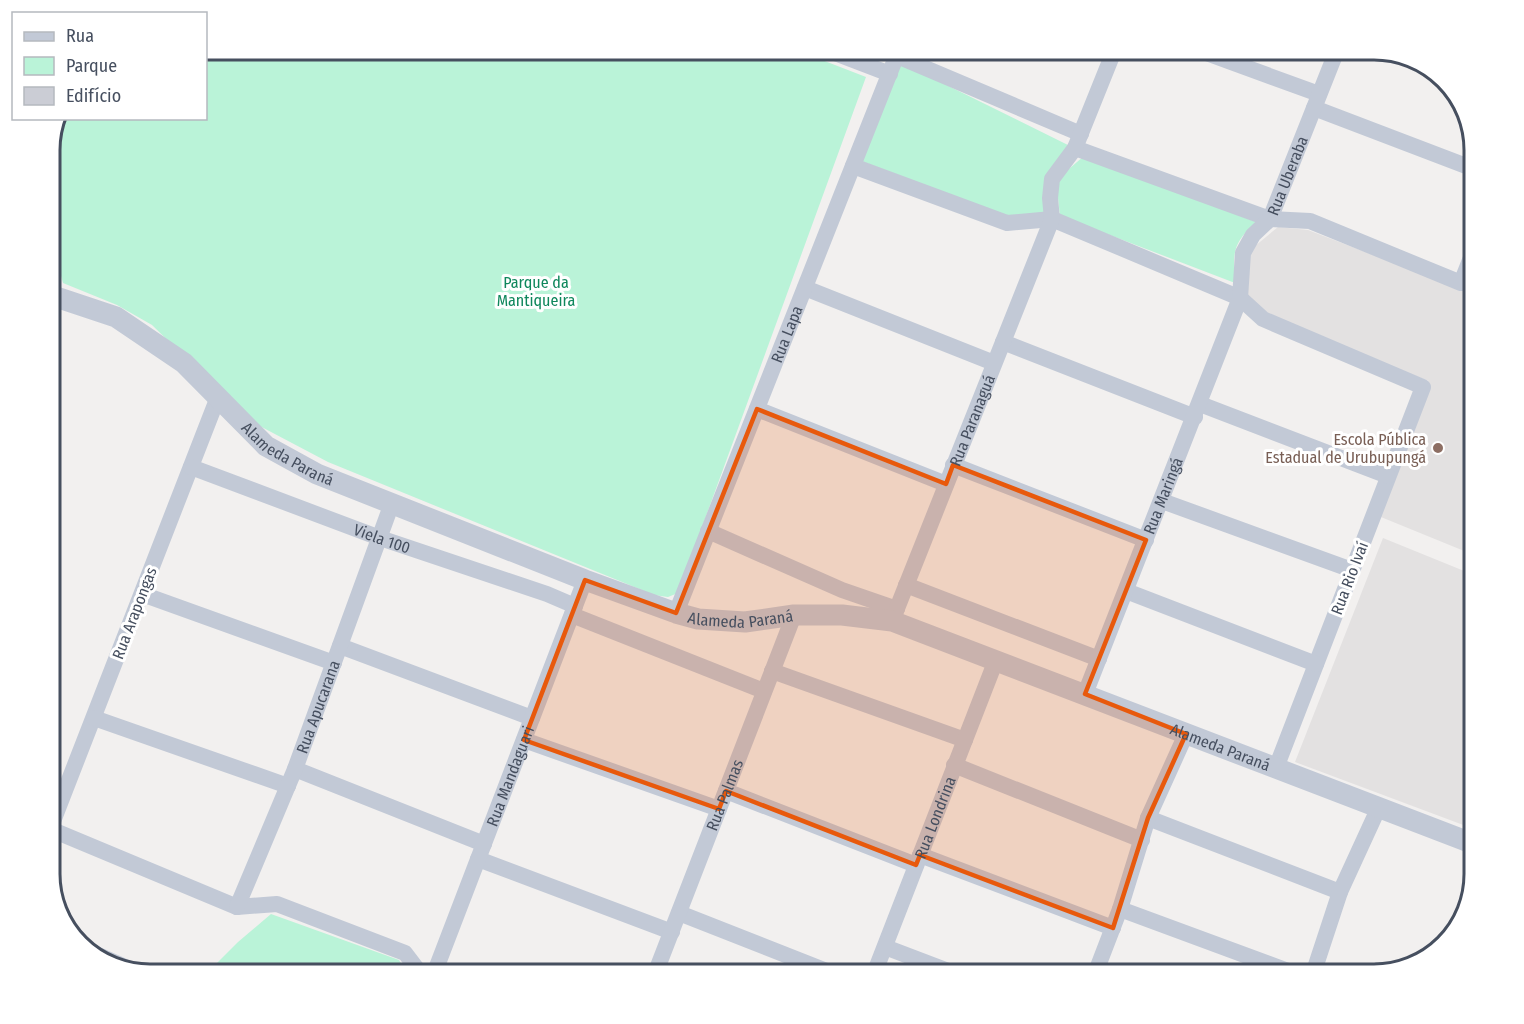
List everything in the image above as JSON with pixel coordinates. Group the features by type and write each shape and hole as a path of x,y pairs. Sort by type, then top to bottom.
{"street":[{"path":"853,60 890,74"},
{"name":"Rua Lapa","path":"676,613 896,60"},
{"path":"910,60 1078,141 1270,219 1310,221 1461,283 1464,275"},
{"path":"1052,219 1050,198 1052,179 1078,141 1110,60"},
{"path":"1222,60 1464,165"},
{"name":"Rua Uberaba","path":"1240,298 1243,253 1253,235 1270,219 1332,60"},
{"path":"853,166 1007,223 1052,219 1240,298"},
{"name":"Rua Paranaguá","path":"894,615 1052,219"},
{"path":"805,288 994,363"},
{"name":"Alameda Paraná","path":"60,298 116,317 184,363 266,446 317,474 585,580 698,619 745,622 794,615 894,615 996,660 1464,840"},
{"name":"Rua Rio Ivaí","path":"1240,298 1263,319 1423,387 1276,768"},
{"name":"Rua Maringá","path":"1085,694 1240,298"},
{"path":"1003,342 1388,476"},
{"name":"Rua Arapongas","path":"60,804 218,397"},
{"path":"757,409 946,484"},
{"path":"954,465 1146,540"},
{"name":"Viela 100","path":"191,467 380,538 547,594 573,610 764,691"},
{"path":"1162,501 1352,570"},
{"name":"Rua Apucarana","path":"237,907 295,769 392,503"},
{"path":"708,531 894,615"},
{"name":"Rua Mandaguari","path":"438,964 585,580"},
{"path":"906,585 1099,659"},
{"path":"1126,591 1316,664"},
{"path":"142,594 334,663"},
{"name":"Rua Palmas","path":"659,964 794,615"},
{"path":"340,646 532,718"},
{"name":"Rua Londrina","path":"878,964 996,660"},
{"path":"772,671 965,740"},
{"path":"94,718 288,786"},
{"path":"1099,964 1120,909 1148,818 1186,734"},
{"path":"524,740 719,809"},
{"path":"954,765 1142,840"},
{"path":"295,769 672,932"},
{"path":"726,791 1113,928"},
{"path":"1317,964 1340,892 1378,807"},
{"path":"1148,818 1340,892"},
{"path":"60,833 237,907 278,904 405,953 413,964"},
{"path":"1120,909 1267,964"},
{"path":"679,913 806,964"},
{"path":"885,946 929,964"}],"highlighted area":[{"path":"757,409 946,484 953,465 1146,540 1085,694 1186,734 1148,818 1113,928 920,855 916,865 726,791 719,809 524,740 585,580 676,613"}],"shaded area":[{"name":"Escola Pública Estadual de Urubupungá","path":"1278,227 1308,230 1462,289 1464,286 1464,551 1376,515 1429,381 1265,318 1244,292 1249,251"},
{"path":"1383,538 1464,571 1464,825 1295,762"}],"green space":[{"name":"Parque da Mantiqueira","path":"207,60 822,60 866,77 678,593 668,597 654,595 328,462 250,421 152,325 117,305 63,283 60,272 60,144 66,120 207,120"},
{"path":"899,64 914,69 1072,147 1046,215 1007,216 861,161"},
{"path":"1084,156 1256,222 1238,243 1234,256 1235,283 1060,216 1056,180"},
{"path":"271,914 399,960 401,964 216,964"}],"place":[{"name":"Escola Pública Estadual de Urubupungá","path":"1438,448"}]}
